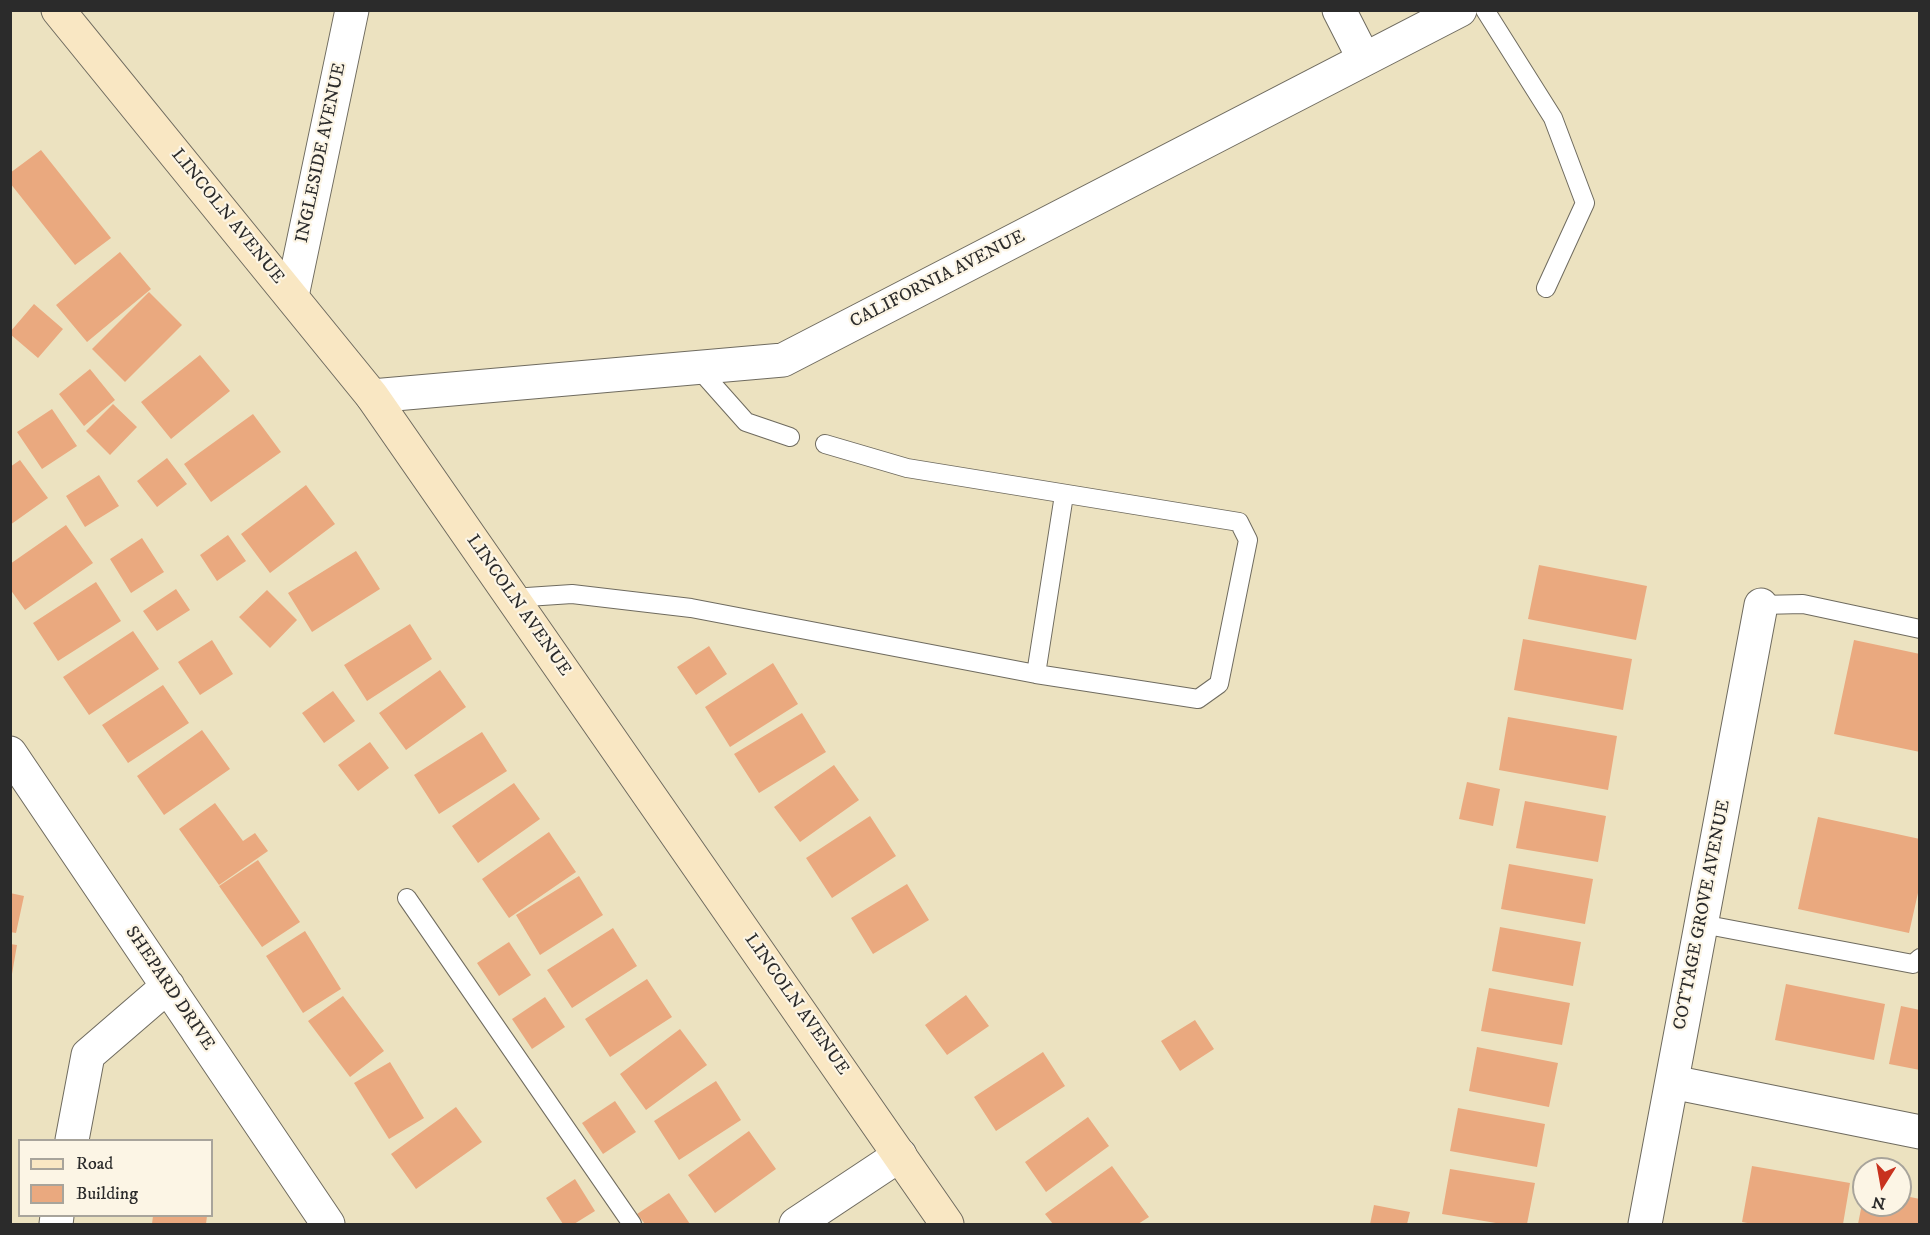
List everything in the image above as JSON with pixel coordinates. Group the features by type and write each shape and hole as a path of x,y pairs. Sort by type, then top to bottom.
{"street":[{"name":"LINCOLN AVENUE","path":"58,10 372,396 947,1224"},
{"name":"INGLESIDE AVENUE","path":"292,296 352,10"},
{"path":"1339,10 1364,59"},
{"name":"CALIFORNIA AVENUE","path":"372,396 783,360 1460,10"},
{"name":"COTTAGE GROVE AVENUE","path":"1645,1224 1761,606"},
{"name":"SHEPARD DRIVE","path":"10,753 326,1223"},
{"path":"72,1139 88,1055 168,986"},
{"path":"1672,1082 1920,1132"},
{"path":"796,1224 900,1155"}],"lane":[{"path":"1485,10 1553,118 1586,203 1546,288"},
{"path":"698,368 746,422 790,437"},
{"path":"512,598 572,594 691,608 1036,674 1198,699 1219,684 1248,540 1239,522 907,468 825,444"},
{"path":"1036,674 1064,495"},
{"path":"1761,606 1803,604 1920,629"},
{"path":"407,898 632,1224"},
{"path":"1702,924 1913,963 1920,958"}],"building":[{"path":"41,150 111,238 75,265 10,183 10,173"},
{"path":"120,252 151,289 87,342 56,305"},
{"path":"149,292 182,325 125,382 92,349"},
{"path":"34,304 63,329 38,358 10,334"},
{"path":"200,355 230,391 171,439 141,402"},
{"path":"90,369 115,400 84,426 59,394"},
{"path":"113,404 137,427 110,455 86,431"},
{"path":"52,409 77,446 42,469 17,432"},
{"path":"253,414 281,452 211,502 184,464"},
{"path":"167,458 187,484 157,507 137,481"},
{"path":"20,460 48,498 10,525 10,467"},
{"path":"99,475 119,506 85,527 66,496"},
{"path":"306,485 335,524 270,573 241,534"},
{"path":"66,525 93,563 25,610 10,589 10,564"},
{"path":"228,535 246,561 217,581 200,555"},
{"path":"142,538 164,572 131,593 110,559"},
{"path":"356,551 380,589 312,632 288,593"},
{"path":"1539,565 1647,586 1636,640 1528,619"},
{"path":"96,582 121,621 58,661 33,623"},
{"path":"176,589 190,610 157,631 143,611"},
{"path":"267,590 297,620 270,648 239,617"},
{"path":"410,624 432,659 367,701 344,665"},
{"path":"133,631 159,669 89,715 63,677"},
{"path":"1523,639 1632,659 1623,710 1514,690"},
{"path":"212,640 233,674 200,695 178,662"},
{"path":"1854,640 1920,654 1920,752 1834,734"},
{"path":"709,646 727,674 696,695 677,667"},
{"path":"773,663 798,704 730,747 705,707"},
{"path":"440,670 466,707 406,750 379,713"},
{"path":"163,685 189,723 128,763 102,725"},
{"path":"333,691 355,721 324,743 302,713"},
{"path":"802,713 826,752 759,793 734,754"},
{"path":"1508,717 1617,736 1608,790 1499,770"},
{"path":"202,730 230,769 164,815 137,776"},
{"path":"482,732 507,771 439,814 414,775"},
{"path":"370,742 389,768 358,791 338,765"},
{"path":"834,765 859,800 800,842 774,807"},
{"path":"1467,782 1500,789 1493,826 1459,819"},
{"path":"514,783 540,819 478,863 452,826"},
{"path":"1525,801 1606,816 1598,862 1516,848"},
{"path":"215,803 243,841 255,833 268,851 219,885 179,829"},
{"path":"870,816 896,856 832,898 806,858"},
{"path":"1818,817 1920,839 1920,884 1909,933 1798,909"},
{"path":"549,832 576,872 509,918 482,879"},
{"path":"258,860 300,922 262,947 219,886"},
{"path":"1509,864 1593,879 1585,924 1501,909"},
{"path":"579,876 603,915 540,955 516,915"},
{"path":"907,884 929,920 873,954 851,918"},
{"path":"10,893 24,896 16,933 10,932"},
{"path":"1500,927 1581,942 1573,986 1492,971"},
{"path":"613,928 637,966 572,1008 547,970"},
{"path":"305,931 341,989 303,1013 266,956"},
{"path":"509,942 531,975 499,996 477,963"},
{"path":"10,944 17,945 12,974 10,974"},
{"path":"647,979 672,1017 610,1057 585,1019"},
{"path":"1786,984 1885,1004 1874,1060 1775,1040"},
{"path":"1489,988 1570,1003 1562,1045 1481,1031"},
{"path":"966,995 989,1026 947,1055 925,1025"},
{"path":"343,996 384,1051 350,1077 308,1021"},
{"path":"545,997 565,1027 532,1049 512,1019"},
{"path":"1901,1006 1920,1010 1920,1070 1889,1064"},
{"path":"1195,1020 1214,1049 1180,1071 1161,1041"},
{"path":"680,1029 707,1065 646,1110 620,1074"},
{"path":"1477,1047 1558,1063 1549,1107 1469,1091"},
{"path":"1043,1052 1065,1086 996,1131 974,1097"},
{"path":"390,1062 424,1118 389,1139 354,1083"},
{"path":"716,1081 741,1120 679,1160 654,1121"},
{"path":"615,1101 636,1132 603,1154 582,1123"},
{"path":"456,1107 482,1142 416,1189 391,1154"},
{"path":"1458,1108 1545,1124 1537,1167 1450,1151"},
{"path":"1088,1117 1109,1146 1046,1192 1025,1162"},
{"path":"749,1131 776,1169 715,1213 688,1175"},
{"path":"1112,1166 1149,1217 1138,1224 1053,1224 1045,1214"},
{"path":"1752,1166 1850,1183 1843,1224 1742,1222"},
{"path":"1450,1169 1535,1183 1527,1224 1502,1224 1442,1214"},
{"path":"575,1179 595,1211 574,1224 563,1224 546,1198"},
{"path":"669,1193 690,1224 645,1224 637,1214"},
{"path":"1912,1197 1920,1199 1920,1224 1858,1224 1859,1217 1912,1217"},
{"path":"1374,1205 1410,1212 1407,1224 1370,1224"},
{"path":"153,1217 207,1217 206,1224 152,1224"}]}
